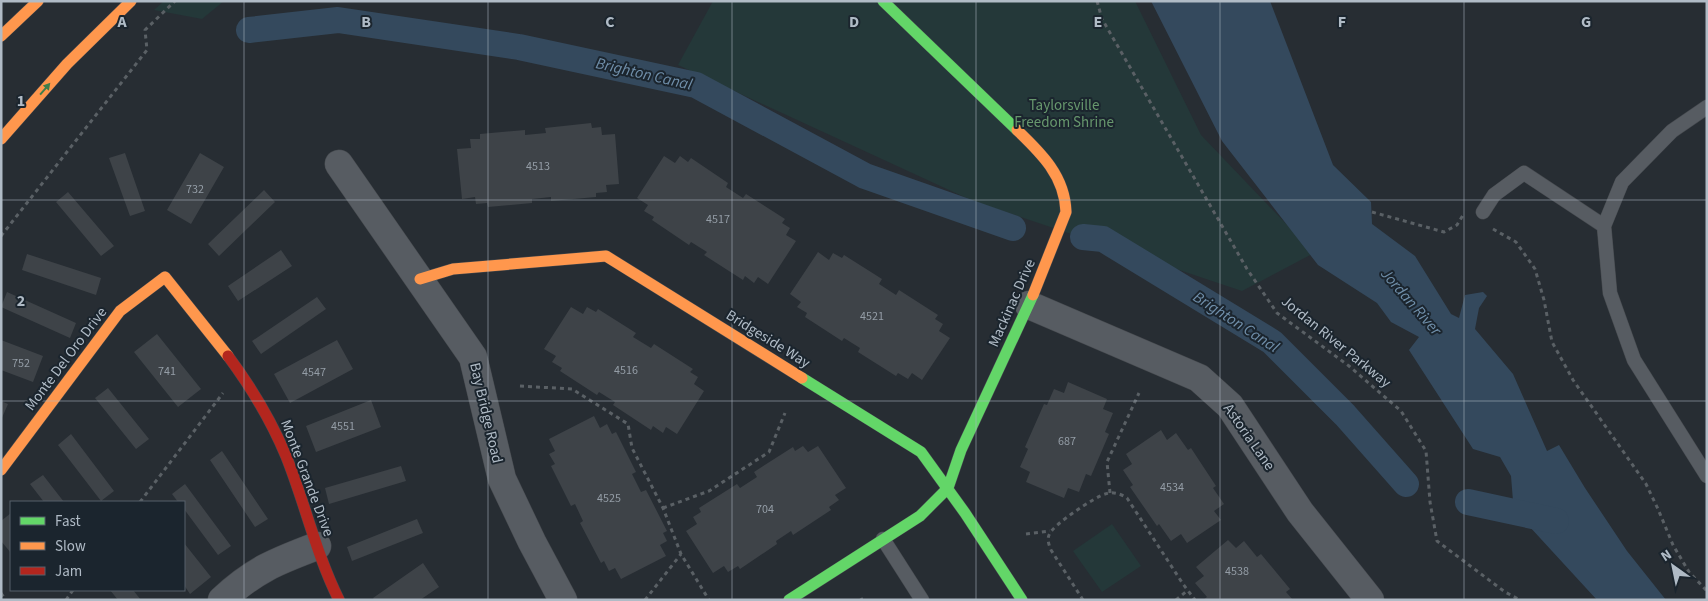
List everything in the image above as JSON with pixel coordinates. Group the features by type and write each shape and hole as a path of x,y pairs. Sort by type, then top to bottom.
{"street":[{"path":"4,34 38,1"},
{"path":"1,139 67,64 130,1"},
{"name":"Mackinac Drive","path":"789,600 920,516 948,488 961,450 1029,305 1066,212 1066,201 1061,187 1050,165 1041,153 883,1"},
{"name":"Bay Bridge Road","path":"339,164 473,357 502,478 536,550 563,600"},
{"name":"Bridgeside Way","path":"420,279 453,269 606,256 922,452 1022,600"},
{"name":"Monte Grande Drive","path":"165,277 204,323 270,421 286,456 317,546 339,600"},
{"name":"Monte Del Oro Drive","path":"1,470 120,311 165,277"},
{"name":"Astoria Lane","path":"1029,305 1199,378 1230,406 1300,512 1370,600"},
{"path":"222,600 242,582 262,569 284,558 317,546"}],"lane":[{"path":"1707,106 1672,131 1622,182 1604,226 1610,293 1634,360 1707,476"},
{"path":"1477,215 1494,195 1524,173 1604,226"},
{"path":"883,539 922,600"}],"path":[{"path":"1,236 147,50 145,30 175,1"},
{"name":"Jordan River Parkway","path":"1097,1 1102,19 1246,269 1277,313 1349,366 1401,411 1426,451 1430,502 1436,541 1504,592 1520,600"},
{"path":"1372,212 1444,232 1457,225 1464,214 1477,215"},
{"path":"1492,228 1516,242 1535,269 1544,300 1552,342 1572,380 1646,484 1672,545 1689,572 1707,592"},
{"path":"141,501 240,374"},
{"path":"520,386 572,389 628,424 632,448 663,508 681,554 709,600"},
{"path":"1110,493 1107,462 1139,393"},
{"path":"663,508 709,491 769,452 785,413"},
{"path":"1083,600 1051,550 1048,540 1051,531 1060,522 1101,496 1110,493 1116,493 1127,498 1195,600"},
{"path":"1026,534 1051,531"},
{"path":"645,600 681,554"},
{"path":"1176,600 1188,590"},
{"path":"1,592 6,600"}],"green space":[{"path":"164,1 224,1 202,19 154,10"},
{"name":"Taylorsville Freedom Shrine","path":"713,1 1135,1 1201,135 1314,253 1242,291 973,201 678,65"},
{"path":"1112,524 1141,566 1102,592 1073,551"}],"water":[{"name":"Jordan River","path":"1151,1 1270,1 1333,165 1371,202 1372,224 1415,256 1451,314 1459,318 1465,295 1483,292 1487,296 1479,308 1475,329 1513,374 1547,451 1559,445 1627,551 1666,600 1597,600 1529,526 1513,501 1511,476 1500,457 1473,449 1409,350 1419,337 1391,322 1377,303 1318,265 1222,141"}],"building":[{"path":"591,123 592,128 601,127 602,135 615,134 619,184 606,185 607,192 596,193 596,197 551,201 551,197 532,199 532,203 488,207 487,203 476,204 475,197 462,199 457,149 471,148 470,139 480,139 480,134 525,130 525,135 546,133 545,128"},
{"path":"125,153 145,211 130,216 109,158"},
{"path":"200,153 224,167 191,224 167,210"},
{"path":"664,156 675,163 680,156 688,162 691,158 728,183 726,187 743,198 746,194 785,219 782,223 790,228 786,235 796,241 768,284 758,277 754,283 745,276 743,280 704,255 707,252 691,242 689,245 652,220 654,217 644,211 648,205 637,198"},
{"path":"264,190 275,202 219,256 208,244"},
{"path":"68,192 114,246 101,256 56,202"},
{"path":"281,250 292,266 238,301 228,286"},
{"path":"818,252 829,260 833,253 842,258 844,255 882,279 879,284 896,295 899,290 938,315 935,319 943,324 939,331 950,338 922,380 912,373 908,379 898,373 896,376 858,352 860,348 844,338 842,341 805,317 807,313 797,307 801,302 790,294"},
{"path":"27,254 101,278 96,295 22,270"},
{"path":"7,292 76,323 70,338 1,307"},
{"path":"317,297 326,309 261,354 252,341"},
{"path":"571,307 583,314 587,307 596,312 598,309 636,333 633,337 651,348 654,344 693,369 690,372 698,377 694,384 704,391 677,434 666,427 663,433 653,426 651,430 613,405 615,402 599,392 597,395 560,371 562,368 552,362 556,356 544,349"},
{"path":"157,334 201,389 178,407 134,352"},
{"path":"1,340 43,356 33,382 1,370"},
{"path":"337,340 353,369 290,403 274,374"},
{"path":"1068,382 1107,399 1103,409 1113,413 1105,432 1109,434 1091,476 1086,474 1079,492 1068,488 1064,498 1026,482 1030,472 1020,467 1028,449 1025,447 1044,404 1047,405 1054,389 1064,393"},
{"path":"108,388 149,439 136,449 95,398"},
{"path":"371,400 381,427 316,452 306,426"},
{"path":"1,401 8,404 1,420"},
{"path":"594,416 600,428 607,424 612,434 616,432 636,472 632,474 641,492 646,490 667,531 663,533 667,541 660,545 666,556 621,579 615,568 609,571 604,561 601,563 580,523 583,521 575,504 571,506 551,466 555,464 549,454 555,451 549,439"},
{"path":"1161,430 1167,440 1176,433 1188,450 1191,448 1216,486 1213,488 1224,504 1214,511 1221,520 1187,543 1181,534 1171,541 1159,524 1157,526 1130,487 1133,485 1123,470 1132,464 1126,454"},
{"path":"71,434 114,491 101,501 58,445"},
{"path":"803,446 808,452 818,446 846,488 835,495 839,500 829,507 831,510 793,535 791,531 776,541 777,544 740,569 738,566 728,572 724,566 713,573 686,531 697,524 693,517 701,512 699,508 737,484 740,488 757,477 754,472 793,447 795,451"},
{"path":"222,451 268,519 255,527 210,460"},
{"path":"401,466 406,481 329,504 325,488"},
{"path":"43,475 63,501 43,501 30,484"},
{"path":"185,484 231,546 218,555 185,510 185,501 177,501 172,494"},
{"path":"10,514 10,552 1,541 1,521"},
{"path":"417,519 423,533 352,561 347,547"},
{"path":"1228,540 1236,548 1244,541 1257,557 1261,554 1290,589 1286,592 1293,600 1203,600 1207,597 1195,583 1204,576 1196,567"},
{"path":"185,544 211,577 190,594 185,586"},
{"path":"423,563 439,587 420,600 374,600 373,598"},
{"path":"111,591 134,591 141,600 118,600"}],"waterway":[{"name":"Brighton Canal","path":"249,30 338,20 519,47 696,85 865,176 1013,228"},
{"name":"Brighton Canal","path":"1083,237 1103,239 1272,342 1345,415 1406,484"},
{"name":"Brighton Canal","path":"1468,502 1556,521"}],"traffic: fast":[{"path":"883,1 1017,130"},
{"path":"789,600 920,516 948,488 961,450 1033,295"},
{"path":"802,378 921,452 965,513 1022,600"}],"traffic: slow":[{"path":"1,36 38,1"},
{"path":"1,139 67,64 131,1"},
{"path":"1017,130 1035,147 1050,166 1065,199 1066,212 1033,295"},
{"path":"420,279 453,269 606,256 802,378"},
{"path":"1,470 120,311 165,277 228,356"}],"traffic: jam":[{"path":"228,356 260,404 286,456 317,547 339,600"}]}
